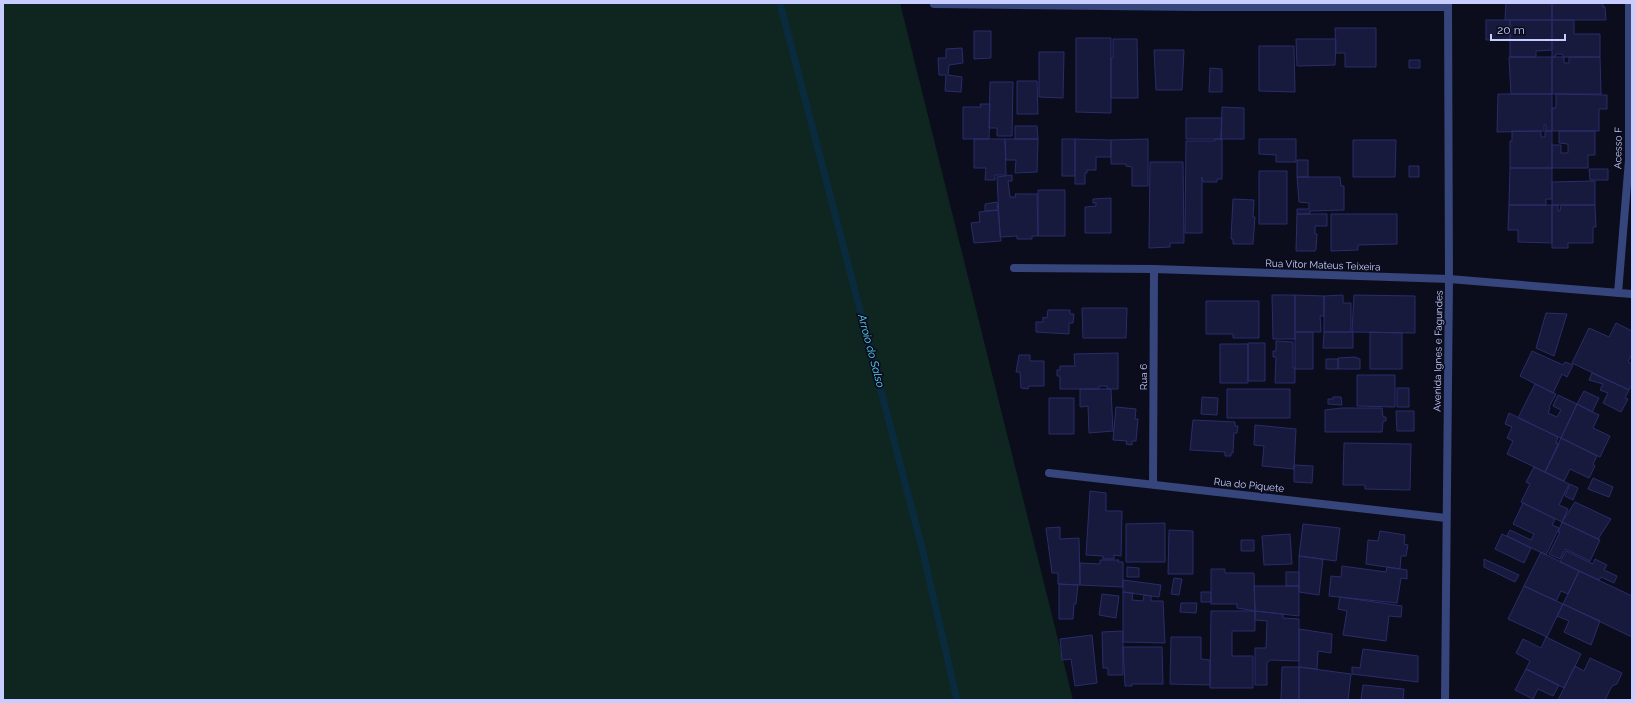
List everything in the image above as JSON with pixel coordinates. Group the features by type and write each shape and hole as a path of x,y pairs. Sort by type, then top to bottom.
{"street":[{"name":"Acesso F","path":"1618,293 1630,158 1629,3"},
{"path":"934,4 1196,7 1448,5"},
{"name":"Avenida Ignes e Fagundes","path":"1445,700 1449,279 1448,5"},
{"name":"Rua Vítor Mateus Teixeira","path":"1014,268 1154,269 1449,279 1632,294"},
{"name":"Rua 6","path":"1153,484 1154,269"},
{"name":"Rua do Piquete","path":"1049,474 1153,484 1446,518"}],"green space":[{"path":"3,3 900,3 1073,700 3,700"}],"building":[{"path":"1506,3 1552,3 1552,20 1505,20"},
{"path":"1552,3 1603,3 1603,7 1605,7 1606,20 1552,20"},
{"path":"1486,20 1510,20 1510,39 1486,40"},
{"path":"1510,20 1552,20 1552,50 1536,51 1536,57 1510,57"},
{"path":"1552,20 1574,20 1574,34 1600,34 1600,57 1564,57 1562,54 1556,54 1555,57 1552,57"},
{"path":"1335,28 1376,28 1376,67 1345,67 1345,53 1336,53"},
{"path":"974,31 991,31 991,58 974,59"},
{"path":"1076,38 1111,38 1111,113 1076,112"},
{"path":"1113,39 1137,39 1138,98 1111,98 1111,58 1113,58"},
{"path":"1296,39 1336,39 1335,65 1297,66"},
{"path":"1259,46 1294,46 1295,92 1259,91"},
{"path":"962,48 963,63 949,65 948,75 962,77 961,92 945,91 946,75 939,75 938,58 946,58 946,49"},
{"path":"1154,50 1184,50 1182,90 1156,90"},
{"path":"1039,52 1064,52 1063,98 1039,97"},
{"path":"1509,57 1552,57 1552,94 1511,94"},
{"path":"1552,57 1564,57 1564,63 1569,63 1569,57 1600,57 1601,94 1552,94"},
{"path":"1409,60 1420,60 1420,68 1409,68"},
{"path":"1210,68 1222,69 1222,92 1209,92"},
{"path":"1017,81 1037,81 1038,114 1017,114"},
{"path":"990,82 1013,82 1012,136 997,136 997,128 989,128"},
{"path":"1498,94 1552,94 1552,131 1546,131 1546,125 1544,125 1544,131 1497,132"},
{"path":"1556,94 1607,95 1607,109 1599,109 1599,131 1552,131 1552,108 1556,108"},
{"path":"980,104 990,104 989,139 963,139 963,107 981,107"},
{"path":"1222,107 1244,108 1244,139 1221,139"},
{"path":"1186,118 1222,118 1221,139 1186,139"},
{"path":"1015,126 1037,126 1038,139 1015,139"},
{"path":"1512,131 1541,131 1541,137 1545,137 1545,131 1552,131 1552,168 1510,168 1510,141 1512,141"},
{"path":"1559,131 1595,131 1595,155 1588,155 1588,168 1552,168 1552,145 1561,145 1561,153 1568,153 1568,144 1559,143"},
{"path":"974,139 1005,139 1006,175 995,175 995,180 985,180 986,168 974,168"},
{"path":"1005,139 1038,139 1037,172 1015,173 1016,160 1006,160"},
{"path":"1062,139 1075,139 1075,176 1062,176"},
{"path":"1075,139 1111,140 1111,157 1096,157 1096,170 1087,170 1087,173 1085,173 1085,184 1075,184"},
{"path":"1148,139 1148,186 1132,186 1132,167 1126,166 1126,164 1111,164 1111,140"},
{"path":"1215,139 1222,139 1222,179 1217,179 1217,182 1203,182 1202,177 1202,233 1185,233 1186,141 1215,141"},
{"path":"1259,139 1296,139 1296,162 1276,162 1276,155 1259,154"},
{"path":"1353,140 1396,140 1395,177 1353,177"},
{"path":"1297,160 1308,160 1308,177 1297,177"},
{"path":"1150,162 1183,162 1184,243 1170,243 1170,247 1149,248"},
{"path":"1409,166 1419,166 1419,177 1409,177"},
{"path":"1510,168 1552,168 1552,199 1546,199 1546,205 1509,205"},
{"path":"1589,169 1608,169 1608,180 1590,180"},
{"path":"1259,171 1287,171 1287,224 1259,224"},
{"path":"1012,175 1012,181 1008,181 1010,197 1016,197 1015,194 1037,194 1038,236 1032,236 1032,239 1017,239 1017,236 1000,237 997,177"},
{"path":"1297,177 1340,177 1341,186 1344,186 1344,210 1310,211 1310,214 1297,214 1297,209 1309,209 1309,203 1299,202"},
{"path":"1595,181 1595,205 1552,205 1552,182"},
{"path":"1038,190 1065,190 1065,236 1038,236"},
{"path":"1111,198 1111,233 1085,233 1085,207 1096,206 1096,203 1093,203 1093,199"},
{"path":"1233,199 1254,200 1253,217 1255,217 1253,244 1233,244 1233,239 1231,239"},
{"path":"997,202 998,210 985,211 985,204"},
{"path":"1509,205 1552,205 1552,243 1518,242 1518,230 1508,230"},
{"path":"1552,205 1558,205 1558,211 1560,211 1561,205 1595,205 1596,227 1593,227 1593,243 1568,243 1568,248 1552,248"},
{"path":"998,210 1001,241 974,243 971,223 980,222 979,212"},
{"path":"1297,214 1327,214 1327,226 1315,226 1315,234 1317,234 1315,251 1296,251"},
{"path":"1331,214 1397,214 1397,244 1358,245 1358,250 1331,251"},
{"path":"1272,295 1295,295 1295,339 1273,339"},
{"path":"1295,295 1324,296 1324,316 1320,316 1321,332 1295,332"},
{"path":"1343,295 1343,303 1351,303 1351,332 1324,332 1324,296"},
{"path":"1354,295 1415,296 1415,333 1352,332"},
{"path":"1206,301 1259,301 1259,338 1233,338 1233,334 1206,334"},
{"path":"1082,308 1127,308 1126,338 1083,338"},
{"path":"1048,310 1070,310 1070,314 1074,314 1073,323 1069,323 1069,334 1036,332 1036,322 1043,322 1043,317 1047,318"},
{"path":"1546,313 1567,314 1554,356 1536,348"},
{"path":"1616,323 1632,331 1632,354 1628,362 1632,364 1632,384 1629,390 1572,363 1589,328 1609,337"},
{"path":"1295,332 1313,332 1313,369 1295,369"},
{"path":"1324,332 1353,332 1353,348 1323,348"},
{"path":"1370,332 1402,333 1402,369 1370,369"},
{"path":"1276,341 1293,342 1293,368 1295,368 1295,383 1275,383 1276,357 1273,357 1273,351 1276,351"},
{"path":"1248,343 1265,343 1265,381 1248,381"},
{"path":"1220,344 1248,344 1248,383 1220,383"},
{"path":"1532,351 1563,365 1565,362 1573,365 1567,377 1562,374 1553,393 1520,376"},
{"path":"1118,353 1118,389 1107,389 1107,386 1099,386 1099,389 1060,389 1060,376 1057,376 1057,370 1060,370 1060,366 1075,366 1074,354"},
{"path":"1019,355 1030,355 1030,361 1044,361 1044,386 1029,386 1028,389 1021,388 1020,372 1016,372"},
{"path":"1355,357 1360,359 1360,369 1338,369 1338,358"},
{"path":"1326,359 1338,359 1338,369 1326,369"},
{"path":"1592,373 1629,390 1625,398 1628,399 1621,412 1603,403 1608,393 1600,390 1603,384 1589,380"},
{"path":"1357,375 1395,375 1395,407 1357,406"},
{"path":"1535,384 1556,394 1549,407 1548,413 1557,417 1561,410 1553,406 1558,395 1577,404 1561,438 1518,418"},
{"path":"1397,388 1409,388 1409,407 1397,407"},
{"path":"1080,389 1111,389 1113,431 1089,433 1088,406 1080,407"},
{"path":"1227,389 1290,389 1290,418 1227,418"},
{"path":"1584,391 1599,398 1592,412 1577,404"},
{"path":"1202,397 1218,398 1217,415 1201,414"},
{"path":"1333,397 1341,397 1342,405 1328,404 1328,399 1333,399"},
{"path":"1049,398 1074,398 1074,434 1049,434"},
{"path":"1577,404 1599,415 1593,428 1610,436 1600,457 1561,438"},
{"path":"1116,407 1136,409 1135,419 1138,419 1136,441 1132,441 1132,445 1126,444 1127,441 1113,440"},
{"path":"1342,408 1382,408 1383,417 1386,417 1386,421 1383,421 1382,432 1325,432 1325,410"},
{"path":"1396,411 1414,411 1414,431 1397,431"},
{"path":"1509,413 1558,437 1556,443 1559,444 1545,472 1507,454 1513,441 1507,438 1512,427 1505,424"},
{"path":"1193,420 1235,422 1235,426 1238,426 1237,433 1234,433 1233,453 1231,453 1231,456 1225,456 1225,452 1190,450"},
{"path":"1255,425 1296,429 1294,469 1262,466 1264,446 1254,445"},
{"path":"1561,438 1597,456 1593,464 1595,466 1589,478 1570,469 1564,481 1545,472"},
{"path":"1344,443 1411,444 1410,490 1365,489 1365,485 1343,485"},
{"path":"1294,465 1313,466 1312,483 1294,482"},
{"path":"1534,467 1569,484 1559,505 1568,509 1562,522 1521,502 1530,484 1526,482"},
{"path":"1593,478 1613,487 1609,497 1588,489"},
{"path":"1570,484 1578,488 1573,500 1565,496"},
{"path":"1090,491 1106,493 1106,511 1122,511 1121,556 1114,555 1114,559 1103,559 1103,556 1086,555"},
{"path":"1575,502 1611,519 1598,539 1562,522"},
{"path":"1523,503 1555,519 1552,525 1559,528 1546,555 1507,536 1510,530 1531,540 1534,534 1513,524"},
{"path":"1562,522 1600,540 1590,561 1565,549 1560,559 1549,554 1560,532 1558,532"},
{"path":"1165,523 1165,562 1126,562 1126,524"},
{"path":"1303,524 1340,528 1336,561 1299,556"},
{"path":"1060,527 1060,539 1079,538 1080,585 1058,584 1058,573 1052,573 1046,528"},
{"path":"1169,530 1193,531 1193,574 1168,574"},
{"path":"1380,531 1405,535 1404,544 1408,545 1406,556 1401,556 1400,569 1366,564 1368,540 1378,541"},
{"path":"1290,534 1292,564 1264,565 1262,536"},
{"path":"1502,534 1531,548 1524,563 1495,549"},
{"path":"1241,540 1254,540 1254,551 1241,551"},
{"path":"1566,551 1593,564 1595,559 1607,565 1604,570 1617,576 1614,583 1601,577 1599,580 1560,562"},
{"path":"1541,552 1579,571 1568,594 1561,591 1556,601 1524,586"},
{"path":"1299,556 1323,559 1319,595 1299,592"},
{"path":"1484,559 1519,575 1515,582 1484,567"},
{"path":"1100,560 1119,560 1118,562 1123,562 1123,587 1080,585 1080,563 1100,564"},
{"path":"1342,566 1386,572 1387,567 1407,570 1407,579 1401,578 1397,603 1329,596 1331,576 1341,577"},
{"path":"1127,567 1139,568 1139,577 1127,577"},
{"path":"1211,569 1225,569 1225,573 1254,573 1255,611 1237,608 1237,604 1211,604"},
{"path":"1579,571 1632,596 1632,637 1563,604"},
{"path":"1286,572 1299,572 1299,586 1286,586"},
{"path":"1174,578 1182,579 1179,595 1171,594"},
{"path":"1123,580 1161,585 1159,597 1123,592"},
{"path":"1059,584 1078,585 1073,619 1059,619"},
{"path":"1254,586 1299,586 1299,616 1255,611"},
{"path":"1524,586 1563,604 1547,637 1508,619"},
{"path":"1123,592 1133,593 1132,600 1143,601 1144,595 1151,596 1151,601 1163,601 1165,643 1123,642"},
{"path":"1201,592 1211,592 1211,602 1201,602"},
{"path":"1102,594 1119,596 1116,618 1099,615"},
{"path":"1340,597 1402,606 1401,617 1389,616 1386,641 1343,635 1347,611 1338,609"},
{"path":"1181,603 1197,603 1196,613 1180,612"},
{"path":"1563,604 1600,621 1591,645 1564,632 1569,621 1557,616"},
{"path":"1211,611 1255,611 1255,631 1232,631 1232,656 1253,656 1253,688 1210,688"},
{"path":"1255,611 1283,614 1283,618 1299,619 1299,661 1270,660 1267,663 1267,685 1255,685 1255,648 1266,648 1267,621 1255,620"},
{"path":"1299,629 1332,634 1331,653 1318,651 1317,669 1299,667"},
{"path":"1123,631 1123,675 1108,675 1108,668 1103,668 1102,632"},
{"path":"1092,635 1097,683 1075,686 1071,659 1062,660 1060,639"},
{"path":"1171,637 1201,637 1201,659 1210,660 1210,685 1170,684"},
{"path":"1546,637 1581,654 1564,688 1526,669 1530,661 1516,653 1523,639 1541,648"},
{"path":"1123,647 1162,647 1163,684 1132,684 1132,686 1125,686"},
{"path":"1363,649 1418,656 1418,682 1352,674 1352,667 1360,668"},
{"path":"1590,658 1622,673 1617,684 1612,686 1605,700 1558,700 1575,666 1584,671"},
{"path":"1282,667 1299,667 1299,700 1281,700"},
{"path":"1299,667 1351,674 1348,700 1299,700"},
{"path":"1526,669 1559,685 1553,696 1538,689 1533,699 1515,690"},
{"path":"1363,685 1404,689 1403,700 1361,700"}],"waterway":[{"name":"Arroio do Salso","path":"780,3 922,548 957,700"}]}
